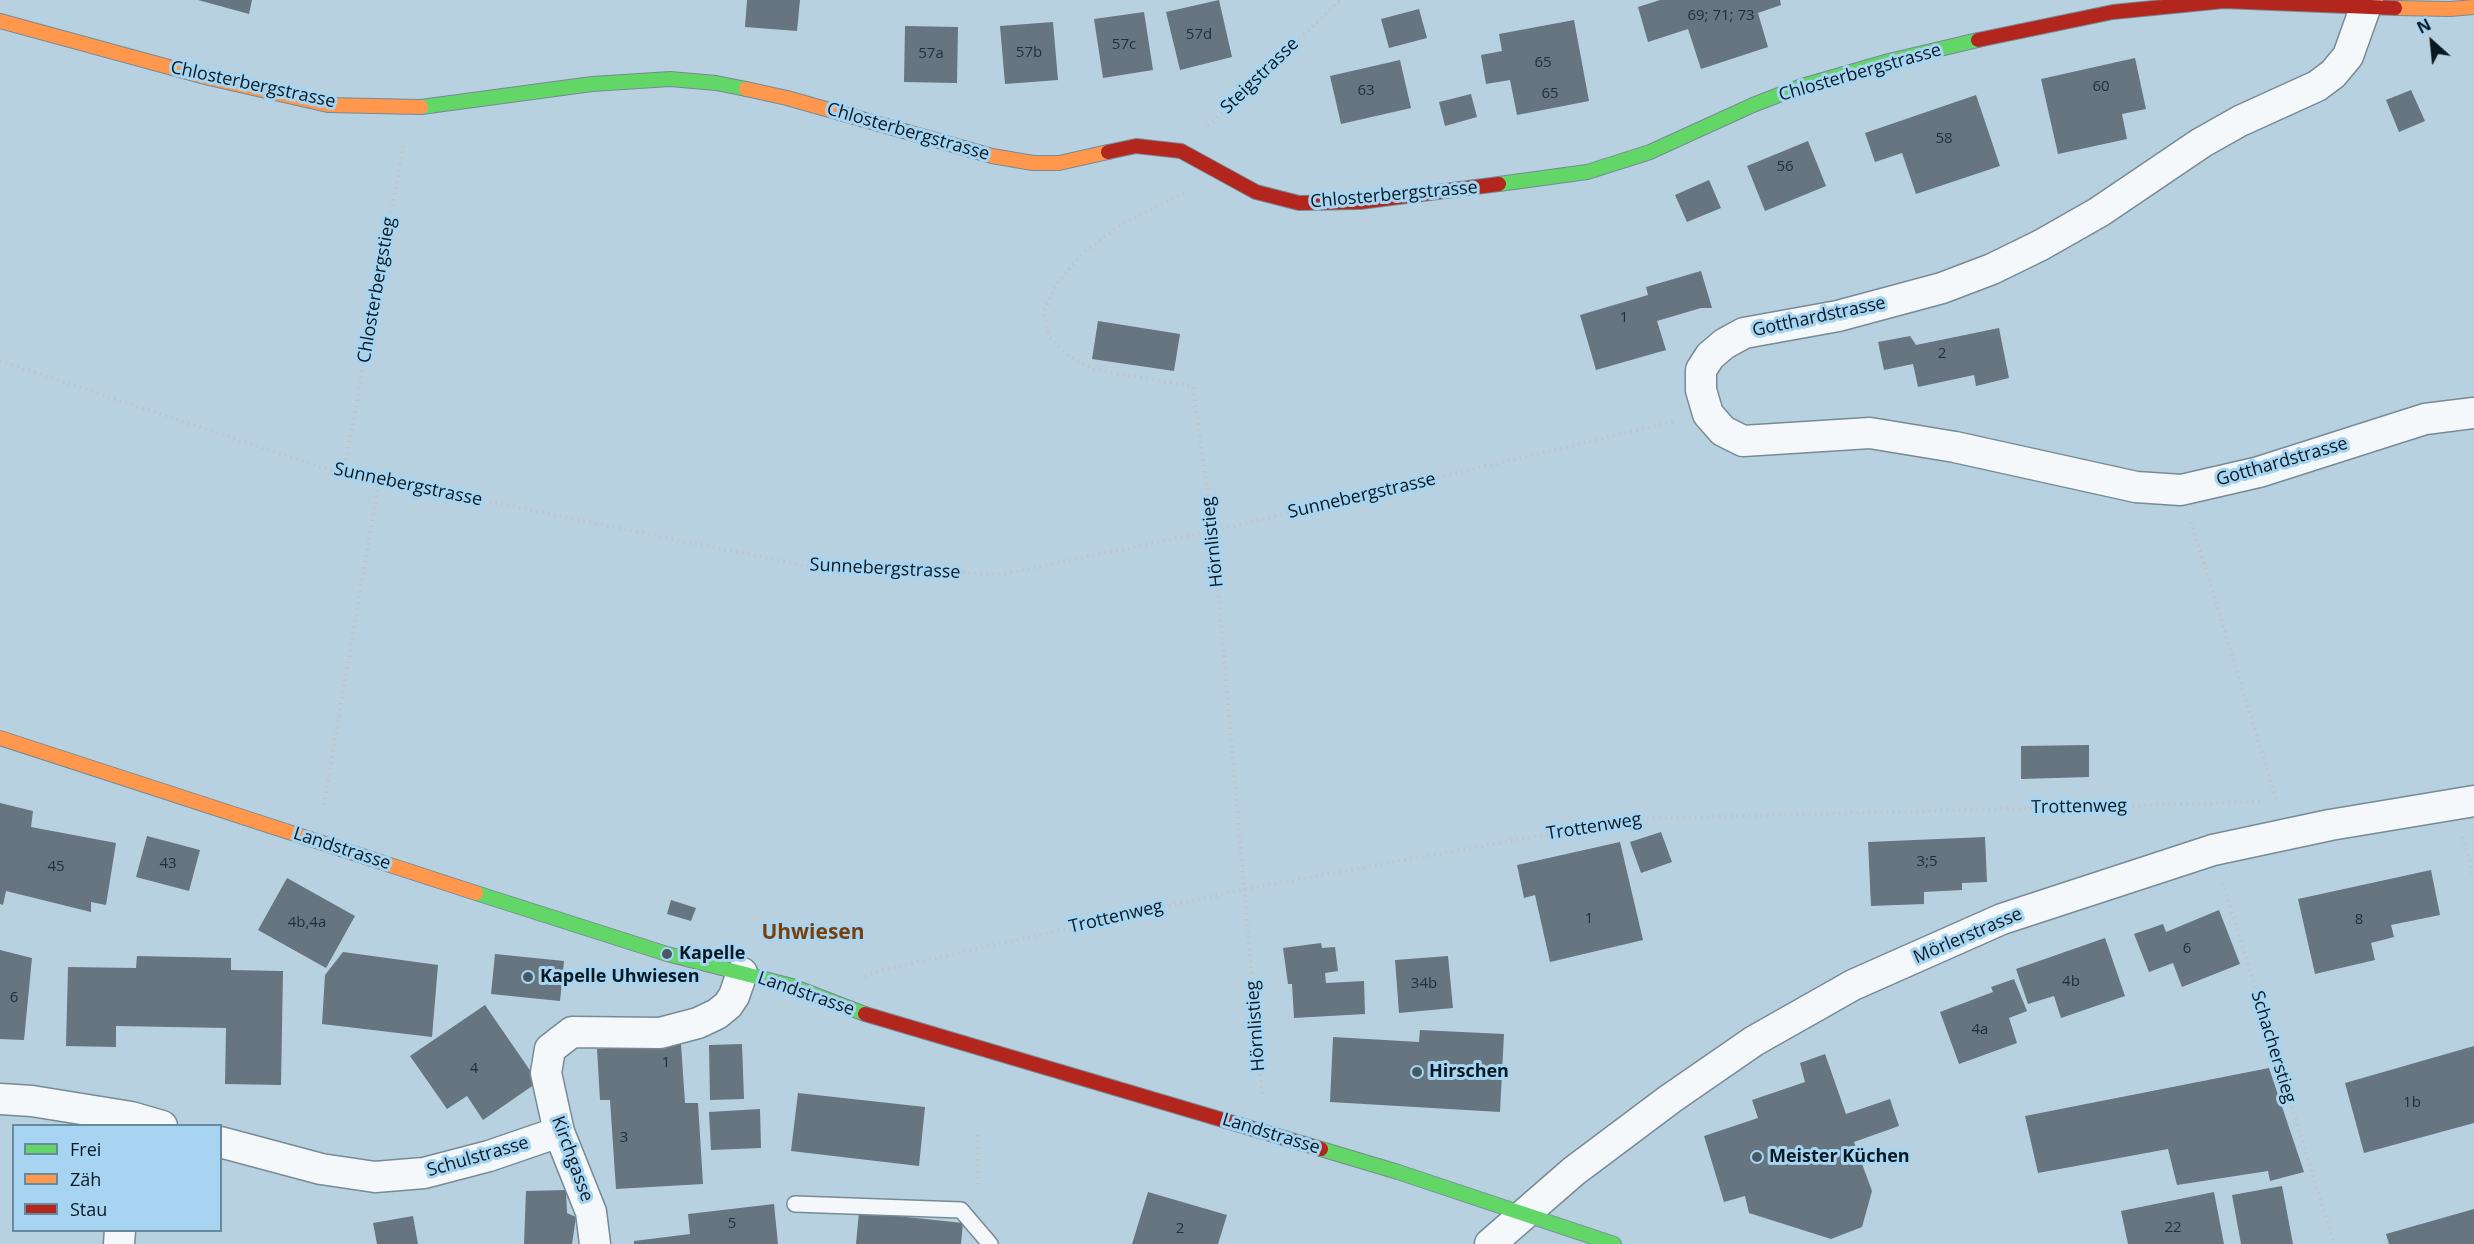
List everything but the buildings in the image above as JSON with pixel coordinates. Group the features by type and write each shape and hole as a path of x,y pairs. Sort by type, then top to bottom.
{"street":[{"name":"Chlosterbergstrasse","path":"0,21 209,78 328,105 410,108 592,84 670,79 716,83 787,98 992,156 1033,163 1059,163 1136,146 1181,152 1256,192 1299,203 1360,202 1587,172 1650,152 1753,105 1802,86 1889,62 2030,28 2113,12 2224,1 2366,4 2450,9 2474,7"},
{"name":"Gotthardstrasse","path":"2366,4 2348,56 2333,74 2317,86 2240,121 2211,137 2099,212 2041,245 1992,269 1942,288 1838,316 1744,333 1724,344 1710,356 1701,370 1701,390 1708,414 1723,431 1743,441 1870,434 1955,447 2136,487 2181,490 2259,472 2425,419 2474,413"},
{"name":"Landstrasse","path":"0,738 612,937 667,954 792,986 843,1007 897,1025 1264,1131 1525,1213 1614,1244"},
{"name":"Mörlerstrasse","path":"1490,1244 1574,1171 1670,1098 1754,1041 1853,985 2001,919 2213,850 2330,825 2474,801"},
{"name":"Kirchgasse","path":"595,1244 591,1212 560,1132 546,1073 549,1049 572,1032 660,1033 698,1023 717,1014 728,1005 734,996 742,973"},
{"path":"0,1099 32,1101 154,1124"},
{"name":"Schulstrasse","path":"222,1143 321,1170 375,1176 424,1173 489,1156 560,1132"}],"lane":[{"path":"795,1204 961,1210 990,1244"}],"path":[{"name":"Steigstrasse","path":"1181,152 1340,0"},
{"name":"Chlosterbergstieg","path":"344,472 410,108"},
{"name":"Hörnlistieg","path":"1209,167 1183,194 1119,226 1082,254 1058,282 1044,311 1049,337 1068,355 1092,369 1193,387 1213,531 1262,1103"},
{"name":"Sunnebergstrasse","path":"0,361 320,467 820,569 1003,574 1213,531 1708,414"},
{"path":"315,840 324,803 379,480"},
{"path":"2190,520 2277,802"},
{"name":"Trottenweg","path":"856,980 882,970 1245,889 1631,819 2288,802"},
{"name":"Schacherstieg","path":"2213,850 2334,1244"}],"traffic: fast":[{"path":"1499,184 1587,172 1650,152 1753,105 1802,86 1889,61 1978,40"},
{"path":"421,107 592,84 670,79 716,83 746,89"},
{"path":"476,893 667,954 792,986 865,1014"},
{"path":"1321,1149 1398,1172 1614,1244"}],"traffic: slow":[{"path":"2395,8 2474,7"},
{"path":"0,21 209,78 328,105 421,107"},
{"path":"746,89 787,98 992,156 1033,163 1059,163 1108,152"},
{"path":"0,738 476,893"}],"traffic: jam":[{"path":"1978,40 2113,12 2224,1 2395,8"},
{"path":"1108,152 1136,146 1181,151 1256,192 1299,203 1360,202 1499,184"},
{"path":"865,1014 1321,1149"}],"place":[{"name":"Kapelle","path":"667,954"},
{"name":"Kapelle Uhwiesen","path":"528,977"},
{"name":"Hirschen","path":"1417,1072"},
{"name":"Meister Küchen","path":"1757,1157"}],"district":[{"name":"Uhwiesen","path":"813,933"}]}
